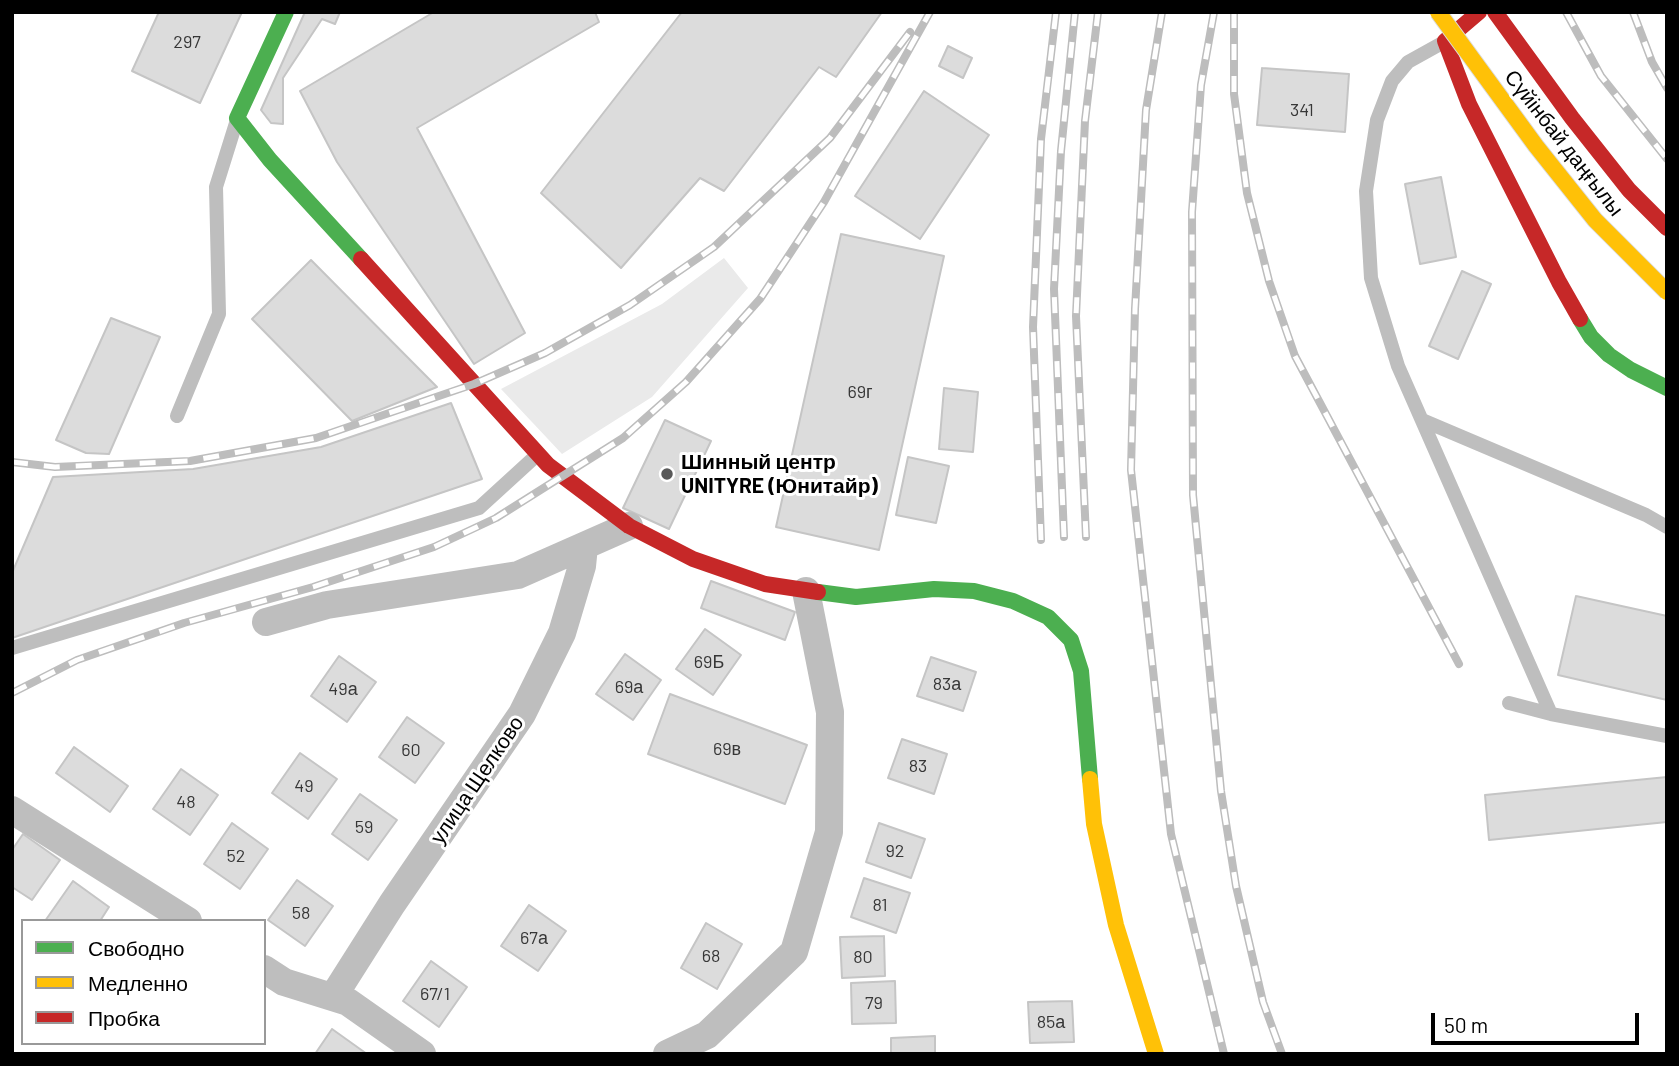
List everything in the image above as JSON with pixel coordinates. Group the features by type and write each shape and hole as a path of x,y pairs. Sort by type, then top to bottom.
{"street":[{"path":"286,12 237,118 270,160 548,465 629,526 693,559 765,584 856,597 934,589 974,591 1013,601 1048,617 1071,640 1081,671 1094,824 1116,925 1156,1054"},
{"name":"Сүйінбай даңғылы","path":"1438,12 1536,146 1595,220 1667,292"},
{"path":"1479,12 1445,41 1469,104 1559,282 1591,337 1609,355 1631,370 1667,388"},
{"name":"Сүйінбай даңғылы","path":"1495,12 1572,118 1629,190 1667,228"},
{"path":"265,622 327,606 518,575 629,526"},
{"name":"улица Щелково","path":"332,997 522,714 562,633 582,566 584,546"},
{"path":"667,1054 706,1035 794,952 829,832 830,712 806,591"},
{"path":"12,810 185,919"},
{"path":"266,970 284,982 348,1002 422,1054"}],"lane":[{"path":"1445,41 1408,62 1392,81 1377,120 1366,191 1371,278 1398,366 1551,714"},
{"path":"177,416 219,314 216,187 237,118"},
{"path":"1422,420 1646,515 1667,527"},
{"path":"12,648 479,508 538,453"},
{"path":"1509,703 1551,714 1667,736"}],"shaded area":[{"path":"724,258 748,288 652,397 562,454 501,389 662,304"}],"building":[{"path":"159,12 242,12 200,103 132,71"},
{"path":"305,12 340,12 335,24 322,19 283,78 283,124 271,123 261,110"},
{"path":"434,12 595,12 599,22 417,128 525,333 474,364 337,162 300,91"},
{"path":"682,12 882,12 836,77 819,67 724,191 700,178 621,268 541,193"},
{"path":"948,46 972,58 963,78 939,66"},
{"path":"1262,68 1349,74 1345,132 1257,125"},
{"path":"924,91 989,135 920,239 855,196"},
{"path":"1441,177 1456,257 1420,264 1405,184"},
{"path":"841,234 944,256 879,550 776,527"},
{"path":"311,260 437,387 352,421 252,319"},
{"path":"1462,271 1491,284 1458,359 1429,346"},
{"path":"111,318 160,337 109,454 86,453 56,440"},
{"path":"944,388 978,392 973,452 939,449"},
{"path":"451,403 482,479 12,638 12,573 53,477 193,469 321,447"},
{"name":"Шинный центр UNITYRE (Юнитайр)","path":"665,420 711,441 669,529 623,508"},
{"path":"908,457 949,466 936,523 896,515"},
{"path":"711,581 795,612 785,640 701,608"},
{"path":"1576,596 1667,616 1667,700 1558,675"},
{"path":"705,629 741,655 713,695 676,669"},
{"path":"625,654 661,680 633,720 596,694"},
{"path":"339,656 376,682 347,722 311,696"},
{"path":"931,657 976,672 963,711 917,696"},
{"path":"670,694 807,745 785,804 648,754"},
{"path":"407,717 444,743 415,783 379,757"},
{"path":"902,739 947,754 934,794 888,778"},
{"path":"74,747 128,786 110,812 56,773"},
{"path":"300,753 337,779 308,819 272,793"},
{"path":"181,769 218,795 190,835 153,809"},
{"path":"1667,777 1667,822 1489,840 1485,795"},
{"path":"360,794 397,820 368,860 332,834"},
{"path":"232,823 268,849 240,889 204,864"},
{"path":"879,823 925,839 911,878 866,862"},
{"path":"23,834 60,860 32,900 12,887 12,850"},
{"path":"864,878 910,893 896,933 851,917"},
{"path":"297,880 333,906 305,946 268,920"},
{"path":"73,881 109,907 101,919 46,919"},
{"path":"529,905 566,931 538,971 501,946"},
{"path":"706,923 742,944 717,989 681,968"},
{"path":"884,936 885,976 842,978 840,937"},
{"path":"431,961 467,987 439,1027 403,1001"},
{"path":"895,981 896,1023 852,1024 851,983"},
{"path":"1072,1001 1074,1042 1030,1043 1028,1002"},
{"path":"332,1029 367,1054 315,1054"},
{"path":"935,1036 935,1054 891,1054 891,1038"}],"railway":[{"path":"12,693 77,660 184,623 313,587 434,547 496,518 623,438 686,382 760,299 824,202 930,12"},
{"path":"1041,540 1033,327 1041,139 1056,12"},
{"path":"1064,537 1054,289 1061,151 1075,12"},
{"path":"1086,537 1076,316 1085,121 1098,12"},
{"path":"1162,12 1146,110 1135,309 1131,470 1171,834 1224,1054"},
{"path":"1214,12 1201,85 1192,212 1193,495 1221,791 1236,886 1263,1002 1282,1054"},
{"path":"1234,12 1234,94 1247,193 1269,281 1295,356 1459,664"},
{"path":"1566,12 1601,76 1667,159"},
{"path":"1633,12 1652,62 1667,88"},
{"path":"12,462 55,467 190,461 316,438 474,384 545,353 630,305 714,247 830,138 910,32"}],"traffic: fast":[{"path":"286,12 237,118 270,160 361,259"},
{"path":"1580,319 1591,337 1609,355 1631,370 1667,388"},
{"path":"818,592 856,597 934,589 974,591 1013,601 1048,617 1071,640 1081,671 1090,779"}],"traffic: slow":[{"path":"1438,12 1536,146 1595,220 1667,292"},
{"path":"1090,779 1094,824 1116,925 1156,1054"}],"traffic: jam":[{"path":"1479,12 1445,41 1469,104 1580,319"},
{"path":"1495,12 1572,118 1629,190 1667,228"},
{"path":"361,259 548,465 629,526 693,559 765,584 818,592"}],"place":[{"name":"Шинный центр UNITYRE (Юнитайр)","path":"667,474"}]}
